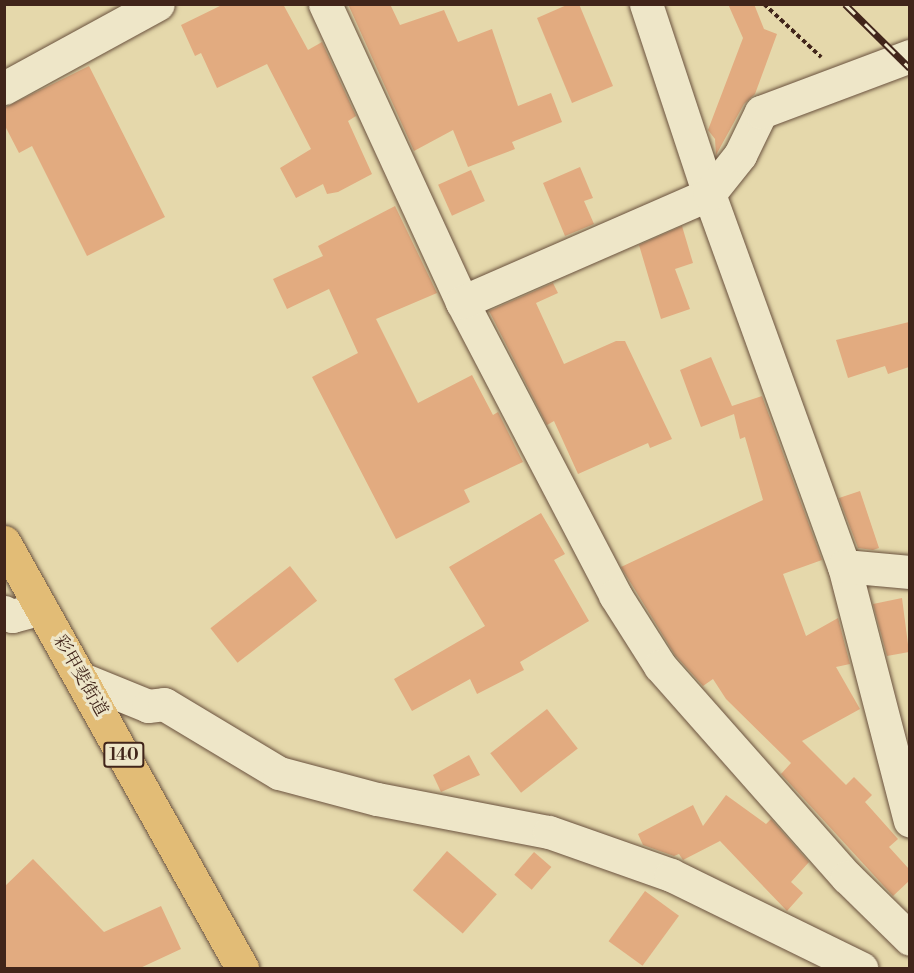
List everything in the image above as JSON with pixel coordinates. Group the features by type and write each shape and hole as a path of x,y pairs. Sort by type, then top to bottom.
{"highway":[{"name":"彩甲斐街道","path":"4,542 242,969"}],"street":[{"path":"4,88 158,4"},
{"path":"326,4 462,302 615,595 660,666 848,877 909,939"},
{"path":"646,4 709,194 844,566 909,821"},
{"path":"462,302 709,194 740,155 761,112 909,56"},
{"path":"844,566 909,572"},
{"path":"4,612 12,616 40,608"},
{"path":"82,679 148,706 164,704 279,773 377,799 549,832 671,875 861,969"}],"path":[{"path":"764,4 846,80"}],"building":[{"path":"224,4 283,4 308,50 322,42 356,116 348,121 372,174 338,192 327,194 323,184 296,198 280,168 311,149 267,64 217,88 201,53 195,56 181,25"},
{"path":"348,4 390,4 400,25 444,10 458,42 492,29 518,106 551,93 562,122 512,142 515,149 468,167 453,130 414,151"},
{"path":"569,4 579,4 613,86 572,103 537,18"},
{"path":"728,4 754,4 764,29 777,34 755,94 744,104 716,155 715,139 708,130 743,38"},
{"path":"89,66 165,217 87,256 32,146 19,153 4,124 4,108"},
{"path":"580,167 593,198 584,201 594,224 565,236 543,183"},
{"path":"471,170 485,201 452,216 438,185"},
{"path":"395,206 437,293 376,319 418,403 472,375 493,415 498,412 523,462 464,490 470,502 396,539 312,377 358,353 329,289 287,309 273,279 323,256 318,246"},
{"path":"682,226 693,263 675,269 690,309 661,319 639,245"},
{"path":"553,283 558,293 536,303 564,364 616,341 625,341 672,439 650,448 648,443 578,474 554,421 547,425 489,311"},
{"path":"909,322 909,367 888,374 885,366 848,378 836,340"},
{"path":"711,357 732,406 762,396 822,560 783,574 806,636 838,618 850,664 836,667 860,709 802,741 846,785 854,777 872,795 865,802 898,839 889,847 909,869 909,881 893,896 781,774 791,763 726,699 713,679 703,686 675,655 621,567 763,500 745,437 740,439 734,414 701,427 680,370"},
{"path":"860,491 879,548 873,550 858,548 839,498"},
{"path":"541,513 565,554 554,560 589,621 520,662 524,670 477,694 470,679 412,711 394,679 485,626 449,567"},
{"path":"290,566 317,601 238,663 210,628"},
{"path":"902,598 909,652 887,656 873,604"},
{"path":"547,709 578,748 521,793 490,753"},
{"path":"469,755 480,775 441,792 433,775"},
{"path":"726,795 766,824 771,819 809,862 791,882 803,893 787,911 720,841 683,860 679,854 674,856 643,845 638,834 693,805 703,826"},
{"path":"447,851 497,894 463,934 413,890"},
{"path":"534,852 551,867 532,890 514,875"},
{"path":"33,859 104,932 161,906 181,949 138,969 4,969 4,887"},
{"path":"645,891 679,916 643,966 609,941"}],"railway":[{"path":"845,4 910,68"}]}
